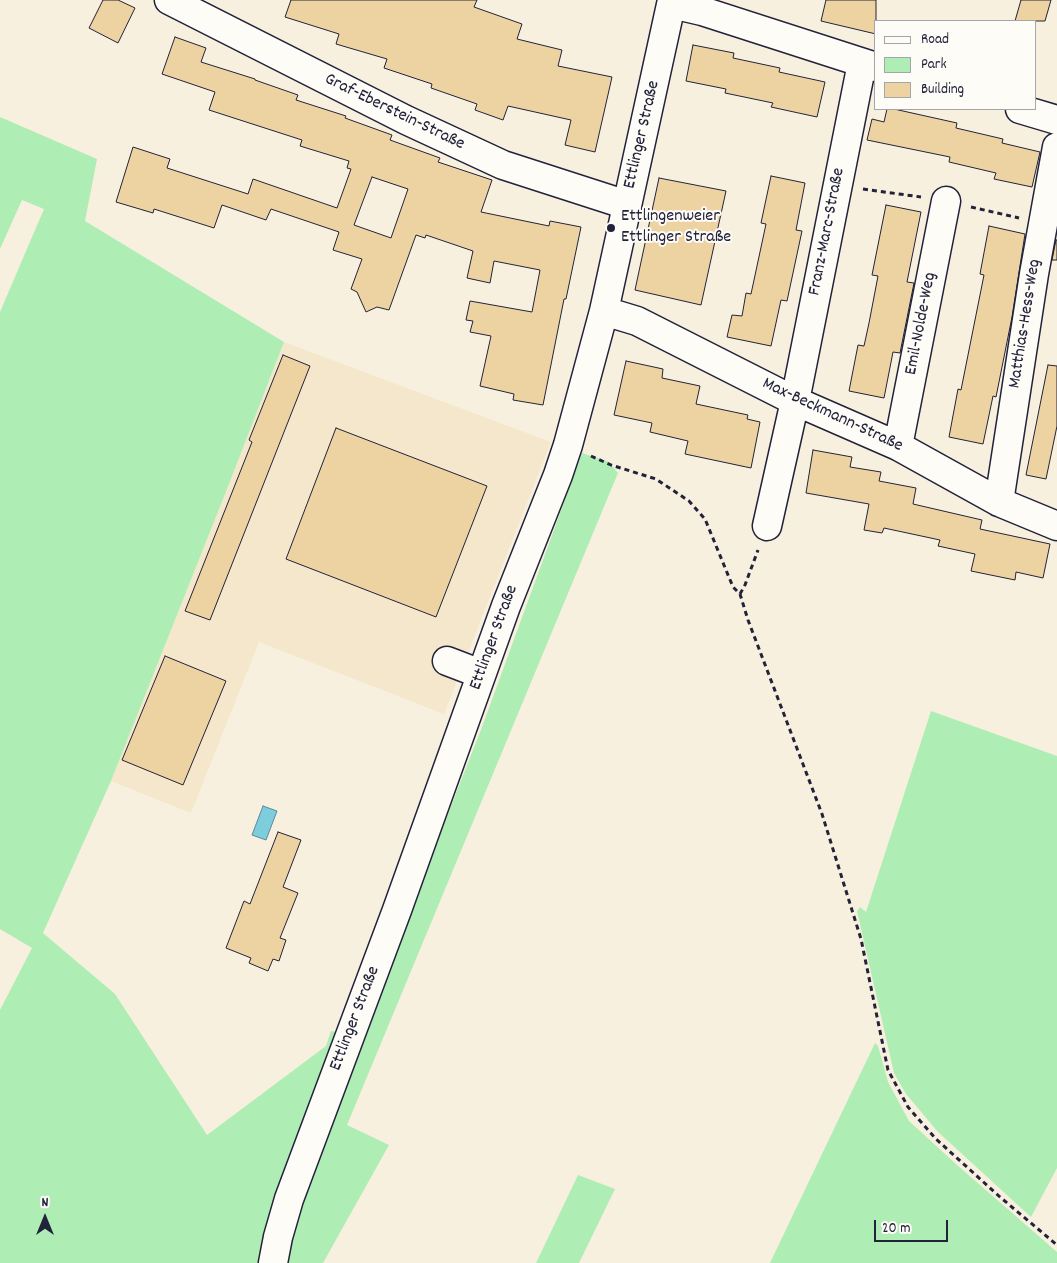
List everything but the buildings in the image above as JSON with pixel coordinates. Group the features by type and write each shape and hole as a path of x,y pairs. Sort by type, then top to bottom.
{"street":[{"name":"Graf-Eberstein-Straße","path":"169,0 406,120 503,165 627,205"},
{"name":"Ettlinger Straße","path":"273,1263 289,1199 397,910 506,606 568,445 604,311 672,2"},
{"path":"672,2 869,65"},
{"name":"Franz-Marc-Straße","path":"767,526 869,65"},
{"path":"1023,110 1057,120"},
{"name":"Matthias-Hess-Weg","path":"1000,502 1034,274 1057,147"},
{"name":"Emil-Nolde-Weg","path":"898,446 946,201"},
{"name":"Max-Beckmann-Straße","path":"604,311 637,321 795,401 898,446 1000,502 1057,526"},
{"path":"447,661 482,674"}],"path":[{"path":"568,445 611,464 656,479 689,501 705,519 733,587 740,594 748,620 822,814 860,939 888,1070 908,1107 936,1139 1057,1246"},
{"path":"740,594 767,526"}],"shaded area":[{"path":"284,342 551,442 444,714 259,642 191,813 111,781"}],"green space":[{"path":"0,117 97,159 85,221 284,342 111,781 43,933 115,994 207,1135 326,1046 331,1031 336,1032 273,1212 262,1263 0,1263 0,1010 32,948 0,929 0,312 44,209 22,200 0,249"},
{"path":"582,453 609,462 618,473 347,1125 389,1145 323,1263 288,1263 289,1243 307,1180 482,727"},
{"path":"931,711 1057,756 1057,1168 1031,1217 938,1132 906,1094 894,1073 857,911 860,907 866,912"},
{"path":"875,1043 878,1046 888,1082 909,1121 1057,1252 1057,1263 770,1263"},
{"path":"578,1175 615,1189 579,1263 536,1263"}],"water":[{"path":"263,806 277,811 266,840 252,835"}],"place":[{"name":"Ettlingenweier Ettlinger Straße","path":"611,228"}]}
